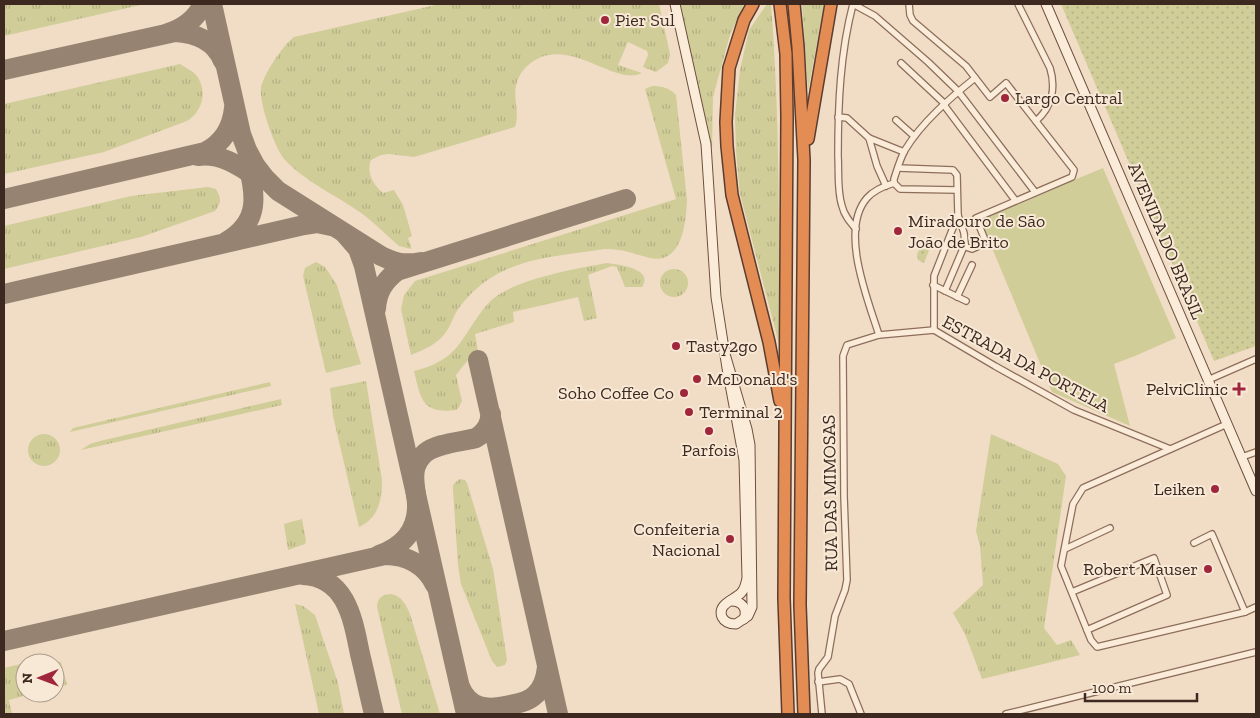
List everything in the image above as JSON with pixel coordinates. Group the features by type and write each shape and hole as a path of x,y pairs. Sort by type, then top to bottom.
{"highway":[{"path":"753,4 744,20 729,68 726,122 727,146 732,195 769,342 784,427"},
{"path":"780,4 786,54 788,117 784,427 784,598 788,714"},
{"path":"794,4 804,160 800,605 804,714"},
{"path":"804,160 831,4"}],"street":[{"path":"675,4 706,144 716,297 725,354 744,460 747,568 745,585 742,591 722,609 725,620 736,624 748,616 752,601 750,445 725,354"},
{"path":"856,229 844,212 840,198 838,117 843,52 853,4 875,16 958,91 1035,192"},
{"path":"909,4 910,15 913,21 966,66 990,96 1006,83 1073,167 1074,175 976,218 985,240 983,244 972,249 966,247 965,244"},
{"path":"1018,4 1050,68 1054,86 1046,111 1036,121"},
{"name":"AVENIDA DO BRASIL","path":"1046,4 1256,491"},
{"path":"901,63 944,104 1015,200"},
{"path":"894,183 904,152 914,136 944,104 975,78"},
{"path":"838,117 847,118 869,138 904,152"},
{"path":"896,120 914,136"},
{"path":"869,138 877,166 886,186"},
{"path":"898,168 955,171 957,175 958,215 964,233 965,244 945,291"},
{"path":"879,335 861,280 857,256 856,229 858,215 866,199 878,189 894,183"},
{"path":"894,183 900,189 957,190"},
{"path":"934,330 933,285 936,268 958,215"},
{"path":"958,297 972,265"},
{"path":"933,285 966,301"},
{"name":"ESTRADA DA PORTELA","path":"843,356 847,345 879,335 934,330 1074,410 1170,449"},
{"name":"RUA DAS MIMOSAS","path":"822,714 818,682 819,669 828,657 835,616 847,580 843,356"},
{"path":"1208,380 1256,359"},
{"path":"1227,424 1083,488 1074,504 1061,566 1091,640 1098,647 1245,612 1256,607"},
{"path":"1242,457 1256,452"},
{"path":"1065,549 1110,528"},
{"path":"1194,543 1212,534 1245,612"},
{"path":"1072,592 1154,558 1167,595 1087,630"},
{"path":"730,601 738,601 744,606 746,612 743,620"},
{"path":"1006,714 1256,652"},
{"path":"818,682 840,679 849,684 861,714"}],"green space":[{"path":"4,4 145,4 4,36"},
{"path":"440,4 659,4 670,54 668,63 656,72 643,67 648,55 647,51 628,42 618,65 642,73 632,75 621,74 569,55 555,54 541,57 525,68 516,84 517,121 515,127 414,157 389,154 381,155 371,160 369,169 371,178 376,186 383,193 394,190 403,205 412,236 408,238 411,249 399,246 366,217 312,182 285,160 268,126 262,104 261,88 265,76 274,61 294,37"},
{"path":"680,4 744,4 730,35 713,97 712,149"},
{"path":"767,4 771,4 776,89 779,344 740,194 736,151 735,115 740,70 749,30"},
{"path":"802,4 824,4 808,91"},
{"path":"1061,4 1256,4 1256,346 1214,361"},
{"path":"180,64 197,76 203,95 200,107 187,121 104,152 4,174 4,104"},
{"path":"652,86 666,88 676,95 687,200 684,229 676,248 670,255 661,258 650,258 622,250 604,249 526,262 492,277 476,289 459,308 443,336 430,346 411,355 401,309 404,295 415,281 676,199 645,89"},
{"path":"1103,168 1176,338 1114,364 1130,426 1052,392 980,219"},
{"path":"208,187 216,189 220,198 219,205 215,211 141,237 4,269 4,226 131,196"},
{"path":"921,247 929,250 924,263 918,260 917,254"},
{"path":"316,262 325,267 337,285 361,364 326,373 303,276 305,268"},
{"path":"607,263 627,266 639,272 643,276 644,281 642,287 625,287 617,267 612,266 588,275 597,318 584,321 578,297 513,312 514,322 475,334 479,357 468,360 456,375 462,401 457,410 437,410 425,403 421,397 414,371 433,365 449,355 461,342 487,304 494,298 518,285 533,280 564,271"},
{"path":"674,269 684,273 688,283 684,293 674,297 664,293 660,283 664,273"},
{"path":"366,381 382,487 380,501 375,513 371,519 359,527 333,416 330,388"},
{"path":"270,382 271,386 70,432 73,428"},
{"path":"281,399 282,405 81,450 90,444 100,441"},
{"path":"44,434 55,439 60,450 55,461 44,466 33,461 28,450 33,439"},
{"path":"991,434 1058,464 1066,476 1044,628 1057,645 1071,640 1080,655 982,679 965,634 953,613 983,585 980,546 976,531"},
{"path":"459,479 465,480 467,483 493,569 507,660 505,665 497,667 492,661 461,584 453,490 453,485"},
{"path":"302,519 305,544 288,550 284,524"},
{"path":"391,594 401,599 410,614 440,714 402,714 377,607 381,597"},
{"path":"295,604 303,606 315,615 338,683 344,714 319,714"},
{"path":"15,665 15,698 9,700 12,714 4,714 4,668"}],"taxiway":[{"path":"168,33 189,22 203,4"},
{"path":"212,4 241,134 255,165 265,178 278,191 381,256 400,263 421,262"},
{"path":"4,70 175,32 190,34 204,39 215,48 223,61"},
{"path":"4,199 205,152 217,144 226,134 234,108"},
{"path":"198,156 221,158 236,164 256,177"},
{"path":"226,242 238,234 251,216 253,195 247,160"},
{"path":"376,309 382,287 397,271 626,199"},
{"path":"4,294 304,225 317,223 331,226"},
{"path":"345,234 358,249 364,266 466,714"},
{"path":"478,360 558,714"},
{"path":"379,555 401,542 415,522 417,504 414,477 416,465 420,459 425,453 436,447 476,438 487,428 491,414"},
{"path":"4,641 385,555 393,555 415,562 426,572 435,585"},
{"path":"303,575 318,578 329,583 339,592 345,602 354,628 374,714"},
{"path":"460,687 469,700 480,706 494,708 516,704 529,699 538,692 544,682 547,667"}],"place":[{"name":"Pier Sul","path":"605,20"},
{"name":"Largo Central","path":"1005,98"},
{"name":"Miradouro de São João de Brito","path":"898,231"},
{"name":"Tasty2go","path":"676,346"},
{"name":"McDonald's","path":"697,379"},
{"name":"PelviClinic","path":"1239,389"},
{"name":"Soho Coffee Co","path":"684,393"},
{"name":"Terminal 2","path":"689,412"},
{"name":"Parfois","path":"709,431"},
{"name":"Leiken","path":"1215,489"},
{"name":"Confeiteria Nacional","path":"730,539"},
{"name":"Robert Mauser","path":"1208,569"}]}
